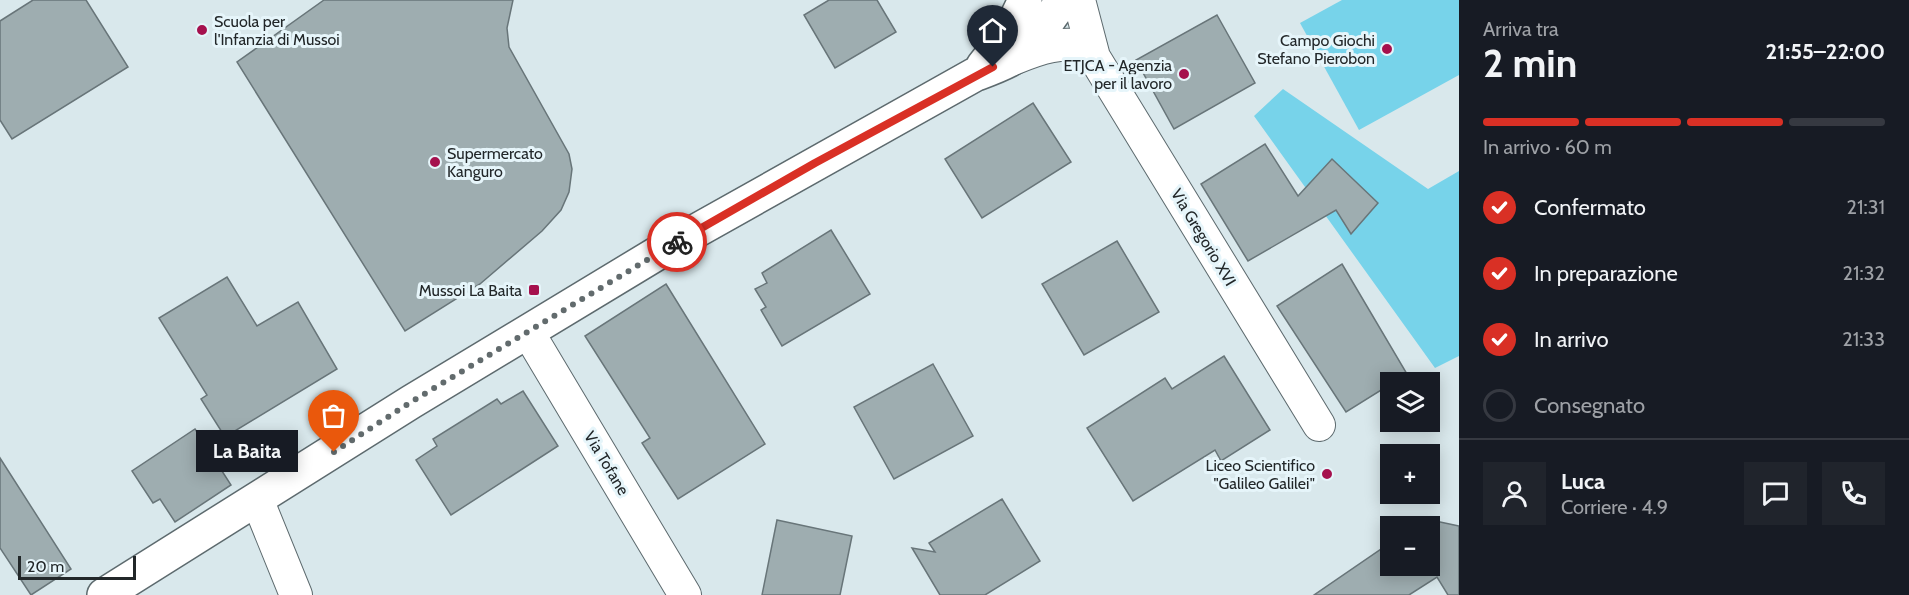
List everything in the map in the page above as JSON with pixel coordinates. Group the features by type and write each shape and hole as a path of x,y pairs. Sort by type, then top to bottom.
{"main road":[{"path":"974,75 1010,33 1025,0"},
{"path":"104,595 682,239 974,75 1013,59 1034,42 1050,16 1065,0"}],"street":[{"name":"Via Gregorio XVI","path":"1079,0 1090,48 1319,425"},
{"path":"1013,59 1042,47 1064,43 1090,48 1092,24 1104,0"},
{"name":"Via Tofane","path":"528,332 685,595"},
{"path":"257,500 296,595"}],"shaded area":[{"name":"Campo Giochi Stefano Pierobon","path":"1342,0 1459,0 1459,75 1359,130 1300,23"},
{"path":"1283,89 1428,189 1459,171 1459,356 1435,368 1254,116"}],"building":[{"path":"33,0 86,0 128,67 12,139 0,120 0,21"},
{"name":"Supermercato Kanguro","path":"324,0 513,0 507,28 509,47 569,154 572,169 569,192 561,210 542,231 480,284 405,331 237,62"},
{"path":"829,0 877,0 896,32 835,68 804,15"},
{"path":"1217,15 1255,83 1174,129 1136,60"},
{"path":"1033,103 1071,162 982,218 945,159"},
{"path":"1265,144 1298,196 1332,159 1378,203 1351,234 1336,210 1248,261 1201,184"},
{"path":"831,230 870,294 782,346 761,310 766,307 755,289 767,283 762,273"},
{"path":"1117,241 1159,312 1084,355 1042,284"},
{"path":"1342,264 1406,372 1380,372 1380,391 1346,412 1277,306"},
{"path":"227,277 257,326 298,302 337,369 225,437 201,399 207,395 159,318"},
{"path":"666,284 765,444 678,499 642,443 650,438 585,336"},
{"path":"1224,356 1270,430 1221,461 1215,450 1133,501 1087,428 1165,378 1172,389"},
{"path":"933,364 973,436 894,479 854,407"},
{"path":"523,391 558,446 451,515 416,460 437,446 433,439 497,399 501,404"},
{"path":"195,429 231,485 175,522 160,499 153,503 132,471"},
{"path":"0,458 71,569 31,595 0,548"},
{"path":"1002,499 1040,561 985,595 940,595 912,548 935,552 929,543"},
{"path":"777,520 852,536 840,595 762,595"},
{"path":"1440,522 1459,526 1459,595 1448,595 1437,577 1409,595 1314,595 1380,550 1380,576 1440,576"}],"way so far":[{"path":"334,452 411,402 677,242"}],"place":[{"name":"Scuola per l'Infanzia di Mussoi","path":"202,30"},
{"name":"Campo Giochi Stefano Pierobon","path":"1387,49"},
{"name":"ETJCA - Agenzia per il lavoro","path":"1184,74"},
{"name":"Supermercato Kanguro","path":"435,162"},
{"name":"Mussoi La Baita","path":"534,290"},
{"name":"La Baita","path":"334,452"},
{"name":"Liceo Scientifico \"Galileo Galilei\"","path":"1327,474"}],"route":[{"path":"677,242 815,163 974,75 993,67"}]}
